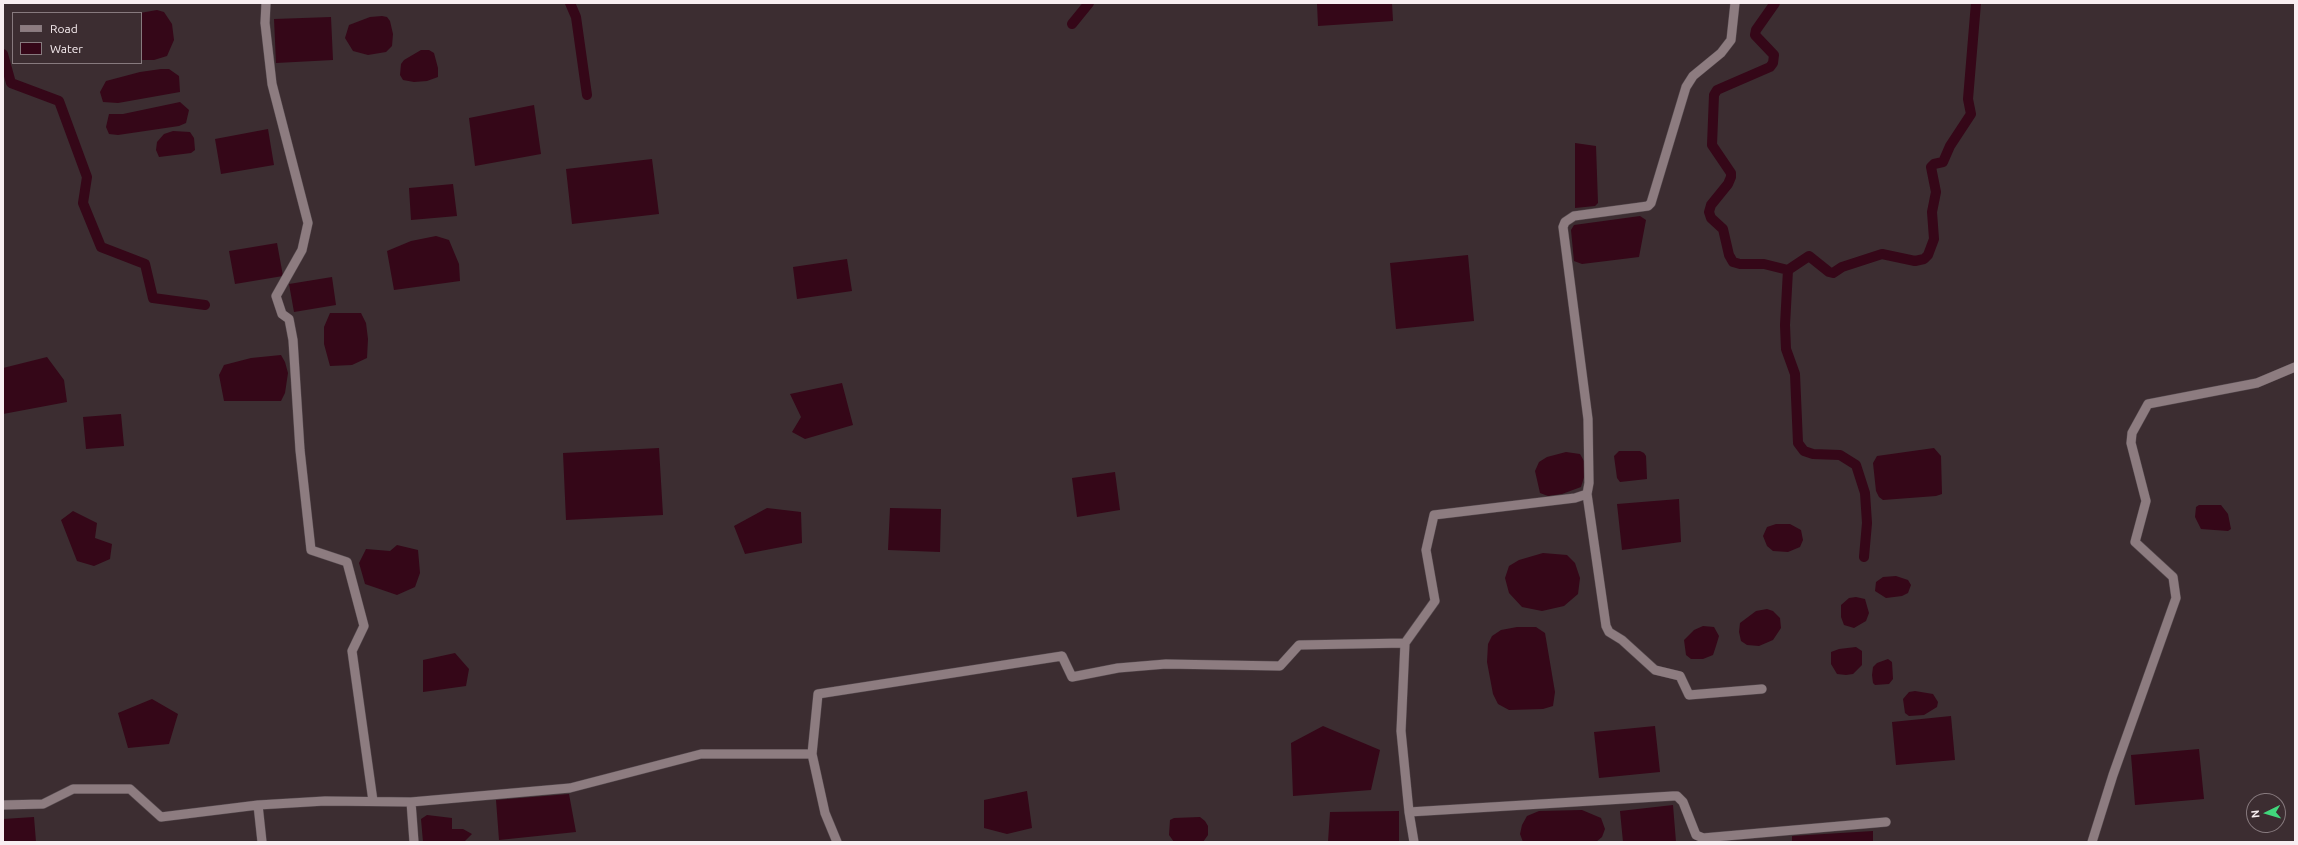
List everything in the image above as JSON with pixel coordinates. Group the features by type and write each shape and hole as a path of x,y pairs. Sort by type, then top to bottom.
{"street":[{"path":"266,3 265,22 272,84 308,223 302,250 276,296 282,314 289,318 293,340 300,450 311,550 347,562 364,626 352,651 373,801"},
{"path":"1735,3 1731,40 1721,53 1693,76 1686,88 1651,204 1648,206 1574,216 1565,222 1563,227 1588,419 1589,483 1587,494 1606,626 1609,632 1622,640 1655,670 1680,676 1689,695 1762,689"},
{"path":"2092,842 2112,774 2176,598 2173,577 2135,542 2146,501 2132,443 2132,433 2148,404 2257,383 2295,367"},
{"path":"1414,842 1409,812 1401,731 1405,643 1435,601 1426,550 1434,515 1575,498 1587,494"},
{"path":"837,842 825,813 812,754 818,694 1062,656 1072,677 1118,668 1166,664 1280,666 1299,645 1405,643"},
{"path":"3,805 43,804 73,789 130,789 161,817 258,805 324,801 411,802 570,788 701,754 812,754"},
{"path":"1409,812 1677,796 1683,802 1696,835 1703,838 1886,822"},
{"path":"411,802 414,842"},
{"path":"258,805 262,842"}],"water":[{"path":"1317,3 1392,3 1393,21 1318,26"},
{"path":"157,10 164,12 172,24 174,40 167,56 154,60 142,60 142,13"},
{"path":"331,17 333,60 276,63 274,19"},
{"path":"370,17 387,17 390,21 393,34 392,46 386,52 368,55 353,51 345,38 349,25"},
{"path":"421,50 429,50 434,53 438,68 438,77 427,81 414,82 403,80 400,75 401,64 404,60"},
{"path":"169,69 179,76 180,92 118,103 103,102 100,92 106,81 140,72"},
{"path":"180,102 189,110 186,123 179,126 118,135 109,134 106,127 109,114 123,114"},
{"path":"534,105 541,154 475,166 469,118"},
{"path":"268,129 274,165 221,174 215,139"},
{"path":"173,131 190,132 194,138 195,150 191,153 159,157 156,150 157,142 164,134"},
{"path":"1575,143 1596,146 1598,203 1595,206 1575,208"},
{"path":"652,159 659,214 572,224 566,169"},
{"path":"453,184 457,216 411,220 409,188"},
{"path":"1640,216 1646,220 1639,257 1582,264 1574,261 1571,230 1574,225"},
{"path":"436,236 449,240 459,264 460,281 394,290 387,251 411,241"},
{"path":"277,243 283,276 235,284 229,251"},
{"path":"1468,255 1474,321 1396,329 1390,263"},
{"path":"847,259 852,291 797,299 793,267"},
{"path":"332,277 336,305 294,312 289,284"},
{"path":"330,313 361,313 366,323 368,339 367,358 352,365 330,366 324,344 324,327"},
{"path":"281,355 288,373 285,393 281,401 224,401 219,375 224,365 251,358"},
{"path":"47,357 64,380 67,402 3,414 3,368"},
{"path":"842,383 853,425 805,439 792,432 801,417 790,394"},
{"path":"121,414 124,446 86,449 83,417"},
{"path":"659,448 663,515 566,520 563,453"},
{"path":"1934,448 1941,456 1942,494 1936,496 1883,500 1879,497 1876,491 1873,463 1877,456"},
{"path":"1619,451 1640,451 1644,453 1646,456 1647,479 1620,482 1617,478 1614,456"},
{"path":"1566,452 1580,454 1584,461 1585,474 1581,487 1562,494 1548,496 1540,493 1535,471 1539,462 1547,457"},
{"path":"1115,472 1120,510 1077,517 1072,478"},
{"path":"1679,499 1681,542 1622,550 1617,504"},
{"path":"2199,505 2221,505 2228,514 2231,529 2228,531 2201,529 2195,517 2196,507"},
{"path":"767,508 801,512 802,543 745,554 734,526"},
{"path":"890,508 941,509 940,552 888,550"},
{"path":"73,511 97,523 95,538 112,544 110,559 94,566 77,561 61,520"},
{"path":"1776,524 1790,524 1801,530 1803,540 1800,547 1788,552 1773,551 1767,546 1763,536 1767,527"},
{"path":"397,545 418,550 420,573 415,587 397,595 365,584 359,563 366,549 390,551"},
{"path":"1543,553 1567,555 1575,563 1580,578 1578,594 1564,606 1542,611 1522,607 1509,593 1505,578 1509,566 1519,560"},
{"path":"1896,576 1908,580 1911,585 1908,593 1902,596 1886,598 1875,591 1876,582 1883,577"},
{"path":"1856,597 1865,599 1869,613 1866,621 1854,628 1844,625 1841,617 1841,605 1849,598"},
{"path":"1767,609 1773,611 1780,618 1781,628 1773,640 1759,646 1747,645 1741,641 1739,632 1740,623 1756,611"},
{"path":"1703,626 1714,627 1719,636 1713,655 1703,659 1691,659 1686,655 1684,640 1694,630"},
{"path":"1517,627 1536,627 1545,633 1555,692 1553,706 1543,709 1509,710 1498,704 1493,694 1487,662 1488,644 1492,636 1501,630"},
{"path":"1856,647 1862,651 1862,665 1853,674 1837,674 1831,664 1831,652 1839,649"},
{"path":"455,653 469,669 466,686 423,692 423,660"},
{"path":"1888,659 1892,662 1893,679 1889,684 1875,685 1873,683 1872,675 1873,667 1877,663"},
{"path":"1915,691 1933,694 1938,702 1937,707 1924,715 1909,716 1905,713 1903,699 1909,692"},
{"path":"152,699 178,714 169,744 128,748 118,713"},
{"path":"1951,716 1955,760 1896,765 1892,722"},
{"path":"1323,726 1380,750 1371,790 1293,796 1291,743"},
{"path":"1655,726 1660,772 1599,778 1594,732"},
{"path":"2199,749 2204,799 2135,805 2131,755"},
{"path":"1027,791 1032,828 1007,834 984,828 984,800"},
{"path":"569,794 576,832 499,840 496,800"},
{"path":"1673,805 1676,842 1623,842 1620,811"},
{"path":"1582,810 1601,818 1605,829 1602,837 1596,842 1523,842 1520,834 1522,825 1527,816 1539,811"},
{"path":"1399,811 1399,842 1328,842 1330,812"},
{"path":"427,815 452,818 452,829 463,829 472,834 464,842 423,842 421,819"},
{"path":"34,817 36,842 3,842 3,819"},
{"path":"1200,817 1208,826 1208,835 1203,842 1174,842 1169,835 1170,820 1174,818"},
{"path":"1873,831 1873,842 1792,842 1792,836"}],"waterway":[{"path":"570,3 576,17 587,95"},
{"path":"1072,24 1089,3"},
{"path":"1775,3 1756,30 1755,35 1774,55 1773,63 1770,67 1717,90 1714,95 1712,145 1731,173 1731,177 1728,184 1711,205 1709,212 1711,218 1723,229 1729,255 1733,262 1740,264 1764,264 1788,270 1785,325 1786,349 1795,374 1798,443 1804,451 1813,454 1840,455 1856,465 1865,493 1867,523 1864,557"},
{"path":"1788,270 1809,256 1829,272 1833,273 1842,267 1882,254 1915,261 1924,259 1928,255 1934,239 1932,212 1936,192 1931,167 1934,164 1943,162 1950,146 1971,114 1968,99 1976,3"},
{"path":"3,54 11,83 59,101 87,177 83,203 101,247 145,264 153,298 205,305"}]}
